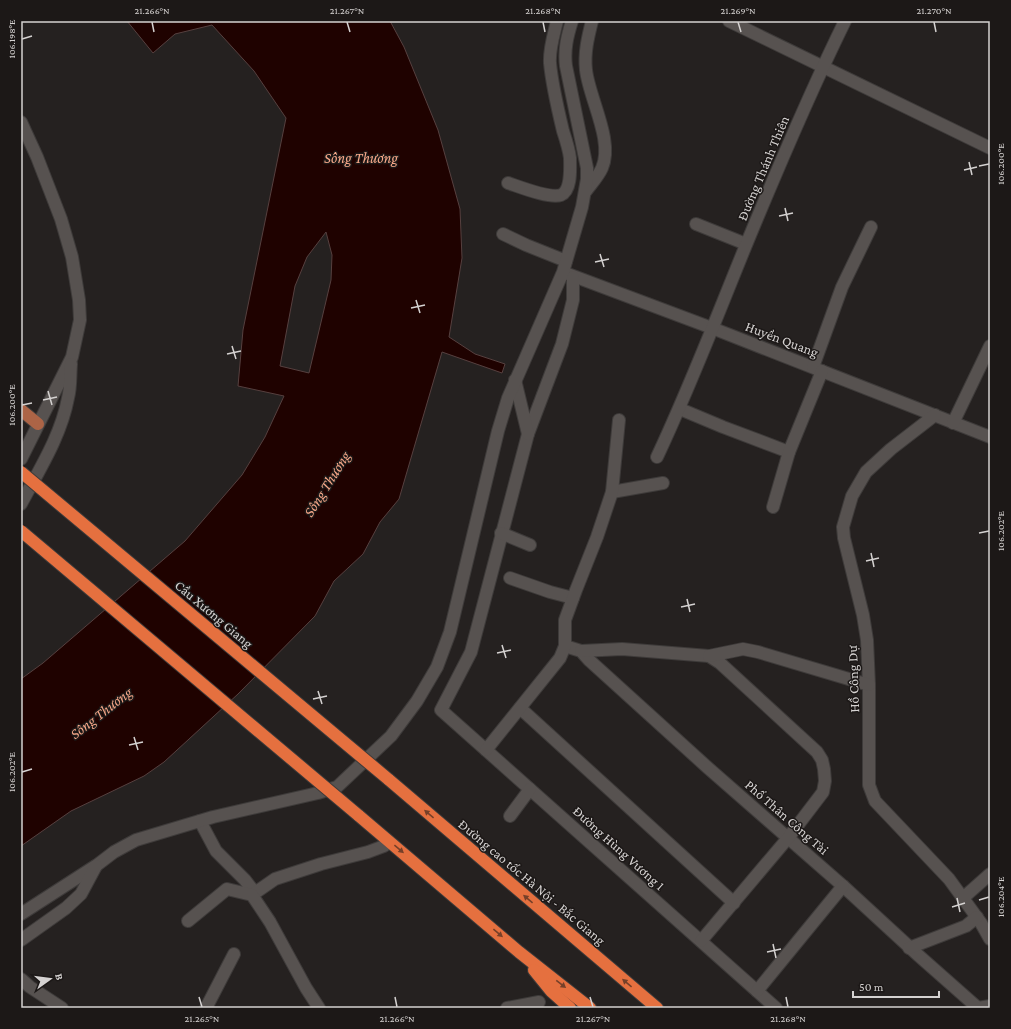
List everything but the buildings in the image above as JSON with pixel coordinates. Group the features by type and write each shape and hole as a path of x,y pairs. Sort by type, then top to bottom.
{"highway":[{"name":"Cầu Xương Giang","path":"21,472 388,779"},
{"path":"21,532 519,952 590,1008"},
{"name":"Đường cao tốc Hà Nội - Bắc Giang","path":"388,779 657,1008"},
{"path":"519,952 551,991 570,1008"}],"main road":[{"path":"21,410 38,424"}],"street":[{"path":"508,183 551,196 561,195 565,192 568,186 570,176 570,157 552,78 550,62 550,50 557,21"},
{"path":"21,914 97,865 114,852 136,840 200,821 318,793 337,786 391,736 417,701 437,667 450,632 496,438 508,398 567,270 577,228 587,179 586,162 566,66 565,45 572,21"},
{"path":"585,192 602,169 604,156 604,138 597,107 587,77 585,62 592,21"},
{"path":"729,21 990,148"},
{"name":"Đường Thánh Thiên","path":"657,457 680,409 746,244 823,66 845,21"},
{"path":"21,122 37,157 61,219 72,257 79,300 80,320 72,357 68,399 60,424 50,448 21,504"},
{"path":"696,224 746,244"},
{"path":"773,507 789,452 818,369 842,287 854,259 872,227"},
{"name":"Huyền Quang","path":"503,234 526,245 567,270 990,437"},
{"path":"530,545 501,534 528,434 562,344 573,300 567,270"},
{"path":"953,423 990,346"},
{"path":"21,459 72,357"},
{"path":"515,380 528,434"},
{"path":"680,409 723,428 789,452"},
{"name":"Hồ Công Dự","path":"935,416 890,449 866,472 852,496 843,527 844,538 863,615 867,640 870,685 869,784 875,801 949,879 990,939"},
{"path":"486,750 560,658 565,646 565,620 597,537 612,492 619,420"},
{"path":"612,492 663,483"},
{"name":"Đường Hùng Vương 1","path":"501,534 470,652 441,710 776,1008"},
{"path":"510,578 550,592 573,598"},
{"name":"Phố Thân Công Tài","path":"565,646 581,651 600,671 843,886 909,948 977,1008 990,1006"},
{"path":"581,651 622,649 709,656 743,650 758,652 870,685"},
{"path":"701,941 788,838 823,792 825,781 822,760 817,752 720,663 709,656"},
{"path":"520,708 734,903"},
{"path":"510,816 530,789"},
{"path":"200,821 216,851 245,880 254,894 306,988 319,1008"},
{"path":"188,921 227,889 254,894 275,879 384,846"},
{"path":"21,940 66,908 81,894 97,865"},
{"path":"963,898 990,874"},
{"path":"757,991 843,886"},
{"path":"909,948 966,926 977,918"},
{"path":"206,1008 234,954"},
{"path":"21,979 30,987 62,1008"},
{"path":"507,1008 539,1002"}],"water":[{"name":"Sông Thương","path":"127,21 390,21 404,47 438,130 460,209 462,258 449,337 475,354 505,364 502,373 442,352 399,499 380,522 363,554 334,581 315,616 238,694 164,762 144,776 71,811 21,846 21,679 43,663 185,541 242,475 265,437 284,396 238,386 243,330 286,118 254,71 212,25 175,34 153,53","holes":["326,232 332,255 331,280 309,373 280,366 295,286 307,257"]}]}
